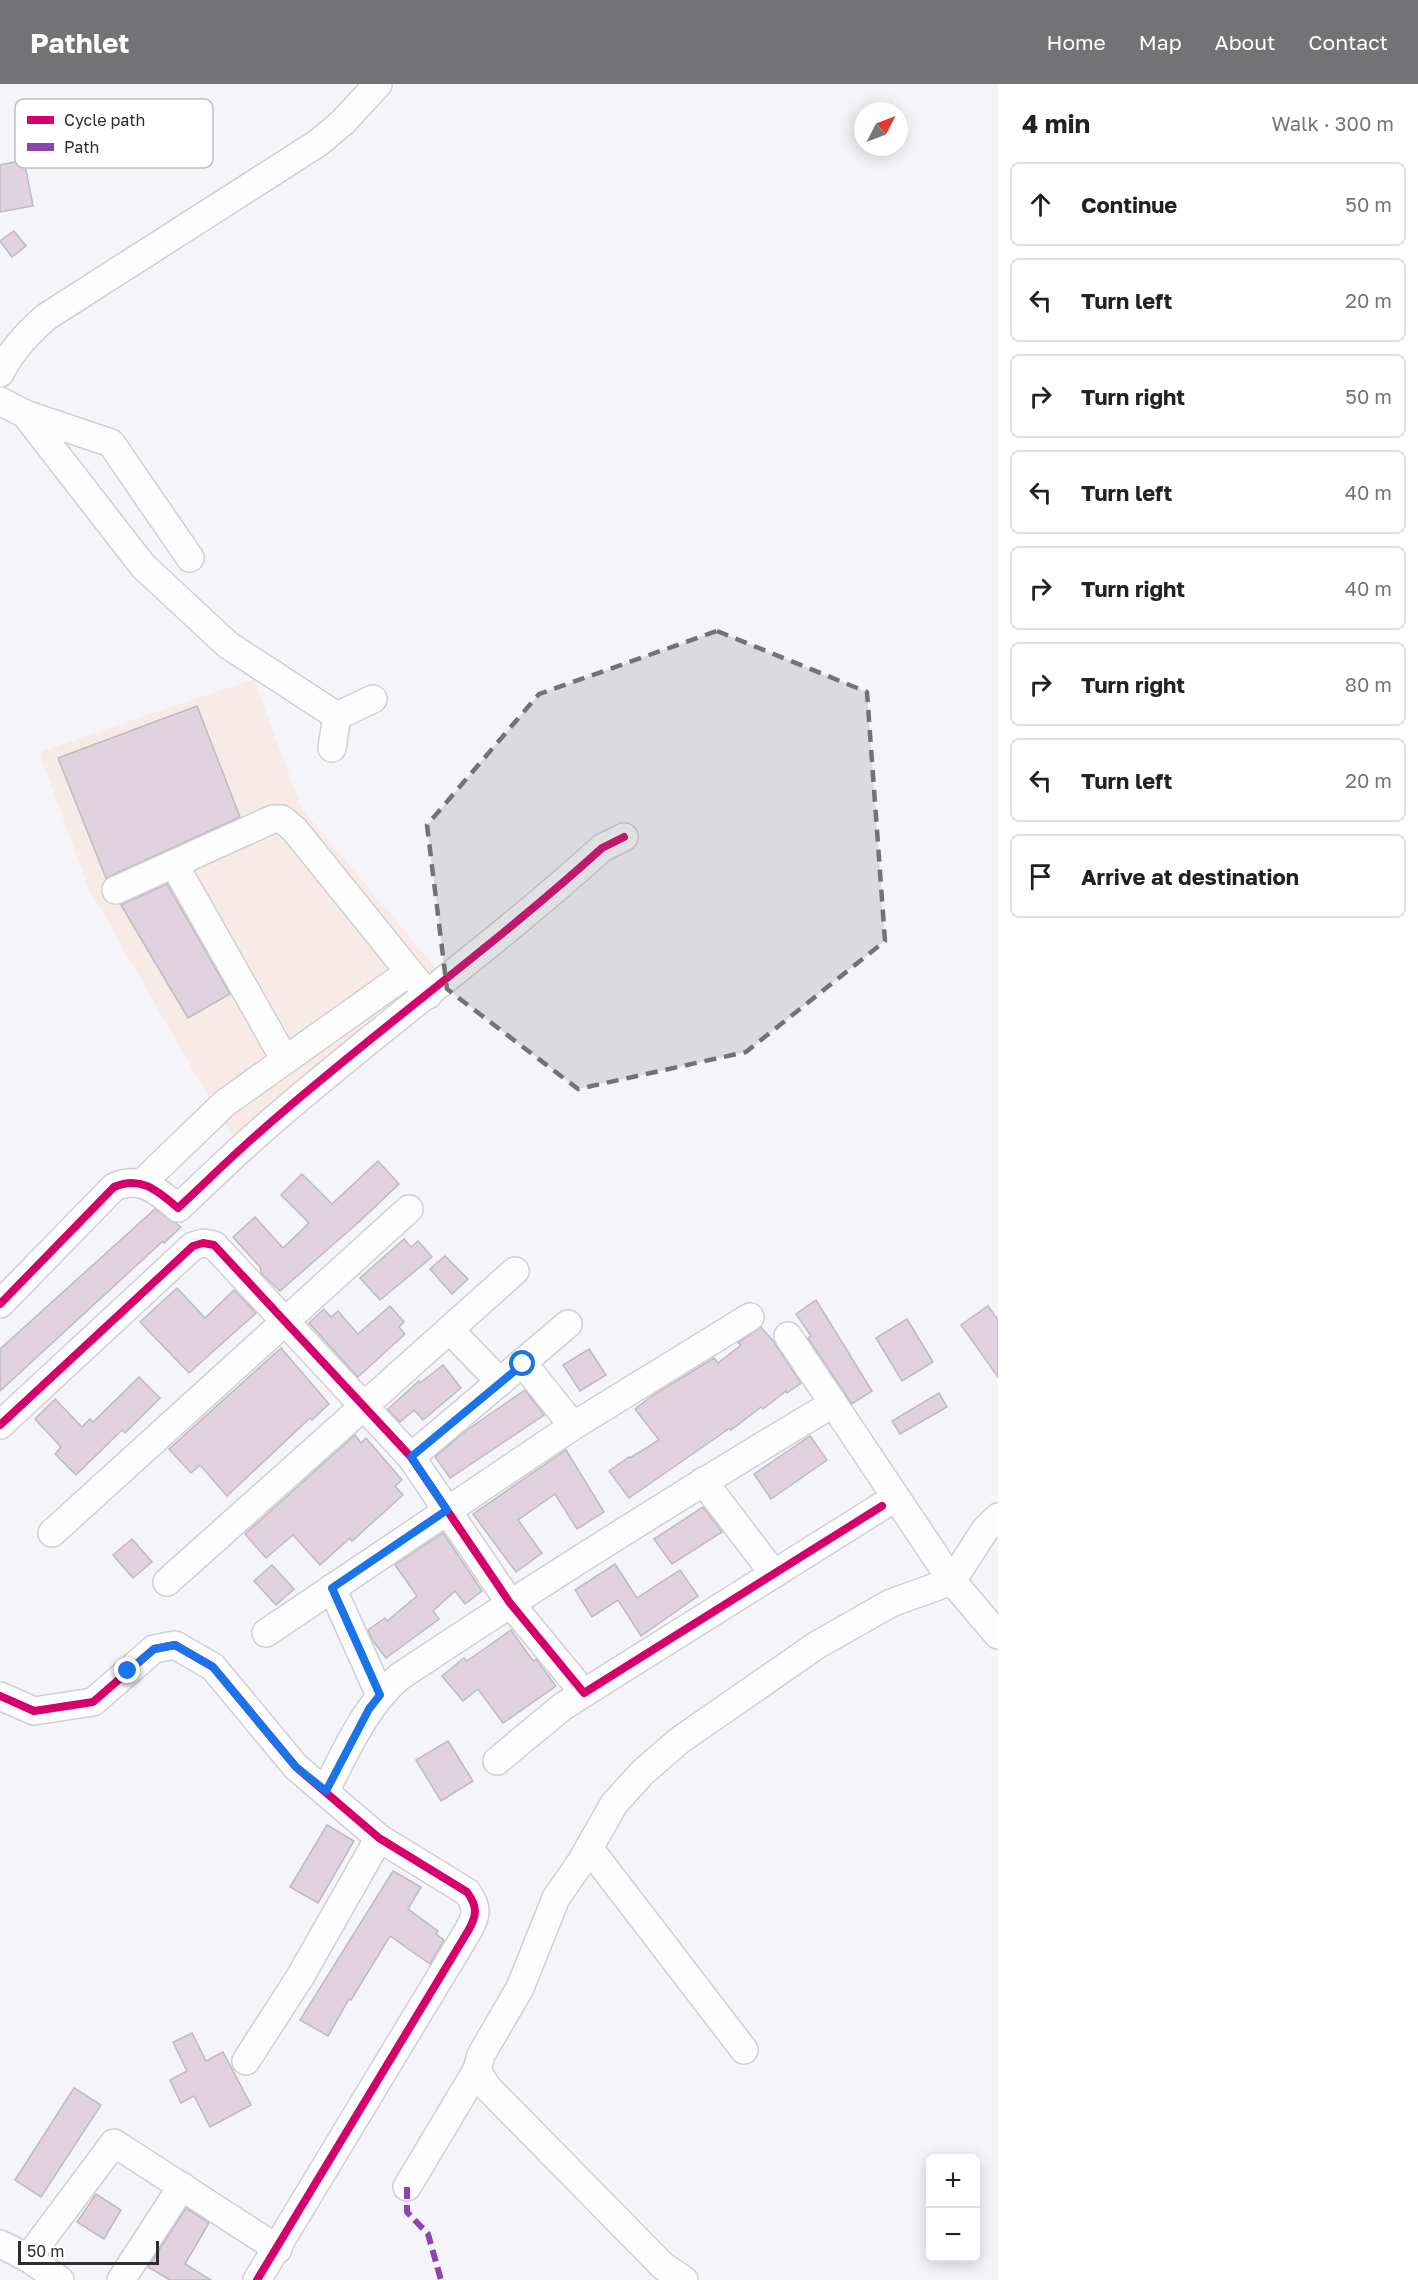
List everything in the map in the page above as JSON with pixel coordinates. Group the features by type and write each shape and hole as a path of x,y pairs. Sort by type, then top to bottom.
{"street":[{"path":"0,373 7,359 24,337 46,317 318,143 344,122 378,84"},
{"path":"0,401 25,414 111,443 190,558"},
{"path":"25,414 143,566 228,645 337,716"},
{"path":"337,716 373,699"},
{"path":"332,748 337,716"},
{"path":"116,890 273,819 282,819 294,829 428,995"},
{"path":"0,1304 114,1187 123,1183 142,1184 161,1193 178,1208 262,1130 428,995 602,848 624,837"},
{"path":"174,864 285,1060"},
{"path":"142,1184 225,1103 409,972"},
{"path":"52,1533 284,1320 409,1209"},
{"path":"0,1425 193,1246 203,1243 214,1245 411,1457 510,1603 584,1693"},
{"path":"167,1582 515,1270"},
{"path":"266,1633 573,1426 750,1317"},
{"path":"411,1457 568,1324"},
{"path":"450,1330 500,1382"},
{"path":"788,1336 952,1581 998,1635"},
{"path":"523,1364 573,1426"},
{"path":"326,1791 369,1709 399,1677 510,1603 703,1481 819,1412"},
{"path":"703,1481 774,1574"},
{"path":"497,1761 562,1707 882,1506"},
{"path":"407,2187 477,2070 481,2055 520,1988 556,1898 589,1848 614,1804 643,1772 680,1740 817,1645 891,1604 952,1581 985,1530 998,1517"},
{"path":"332,1588 380,1695"},
{"path":"0,1696 34,1711 93,1702 154,1649 175,1645 213,1667 296,1767 379,1838 467,1892 475,1902 477,1915 278,2250 257,2280"},
{"path":"246,2061 300,1977 379,1838"},
{"path":"589,1848 744,2050"},
{"path":"477,2070 487,2087 663,2266 684,2280"},
{"path":"28,2258 114,2143 278,2250"},
{"path":"121,2280 182,2186"},
{"path":"0,2244 28,2258 60,2280"}],"highlighted area":[{"path":"717,631 867,692 885,941 746,1052 578,1089 447,989 427,825 539,694"}],"shaded area":[{"path":"254,679 302,809 439,972 239,1143 213,1105 88,887 39,752"}],"building":[{"path":"15,162 15,168 26,168 33,206 0,212 0,165"},
{"path":"14,231 26,246 12,257 0,241"},
{"path":"197,706 240,817 106,878 58,758"},
{"path":"167,884 230,994 188,1018 121,905"},
{"path":"378,1161 399,1184 280,1291 261,1273 260,1267 233,1237 255,1217 283,1248 309,1223 281,1195 302,1174 332,1204"},
{"path":"155,1209 181,1227 0,1391 0,1349"},
{"path":"404,1239 411,1247 418,1241 432,1257 380,1300 360,1278"},
{"path":"445,1256 468,1279 452,1294 430,1269"},
{"path":"177,1288 205,1318 234,1290 256,1313 189,1373 140,1322"},
{"path":"816,1300 872,1391 852,1404 808,1338 811,1336 796,1314"},
{"path":"390,1306 404,1322 399,1327 405,1334 358,1377 309,1323 324,1309 331,1317 338,1311 358,1334"},
{"path":"988,1306 998,1320 998,1377 961,1325"},
{"path":"907,1319 933,1362 902,1381 876,1338"},
{"path":"761,1327 774,1342 801,1383 787,1393 786,1391 763,1409 761,1407 731,1430 730,1428 629,1498 609,1471 659,1440 635,1409 714,1358 718,1363 741,1345 738,1343"},
{"path":"281,1348 329,1404 312,1420 310,1418 227,1496 200,1465 191,1473 169,1449"},
{"path":"589,1349 606,1375 580,1391 563,1365"},
{"path":"443,1365 461,1388 423,1420 414,1410 400,1422 388,1409 419,1381 420,1383"},
{"path":"139,1377 160,1398 125,1433 122,1430 76,1475 55,1454 61,1447 35,1419 55,1399 82,1427 90,1419 93,1422"},
{"path":"525,1390 544,1415 450,1478 435,1457 467,1430"},
{"path":"939,1393 947,1407 900,1434 892,1421"},
{"path":"355,1435 361,1443 366,1438 402,1480 395,1486 403,1495 352,1541 350,1538 320,1565 293,1535 266,1558 245,1534"},
{"path":"810,1436 827,1460 771,1499 754,1474"},
{"path":"566,1450 604,1512 577,1529 555,1494 518,1520 542,1553 516,1572 473,1514"},
{"path":"703,1507 722,1532 672,1564 654,1539"},
{"path":"443,1533 482,1591 465,1604 455,1591 433,1611 439,1619 386,1658 368,1630 385,1618 387,1621 417,1596 395,1565"},
{"path":"132,1539 152,1562 133,1578 113,1555"},
{"path":"615,1564 637,1598 680,1570 698,1596 641,1636 618,1600 592,1617 575,1590"},
{"path":"272,1565 294,1589 276,1605 254,1581"},
{"path":"511,1630 533,1661 536,1659 556,1686 503,1723 478,1689 463,1701 442,1676 464,1658 467,1661"},
{"path":"448,1741 473,1781 441,1801 416,1760"},
{"path":"327,1825 354,1841 318,1903 290,1887"},
{"path":"393,1871 421,1887 408,1909 438,1931 436,1934 444,1940 430,1964 390,1936 328,2036 300,2020"},
{"path":"192,2033 206,2061 223,2052 251,2105 210,2127 194,2096 181,2103 170,2080 187,2071 173,2042"},
{"path":"74,2088 101,2105 41,2197 15,2180"},
{"path":"96,2194 121,2210 104,2239 77,2222"},
{"path":"186,2208 209,2223 185,2264 211,2280 170,2280 148,2267"}],"marked path":[{"path":"407,2187 407,2212 428,2234 441,2280"}],"cycle path":[{"path":"0,1304 114,1187 124,1184 141,1184 156,1191 178,1208 241,1149 346,1059 561,885 602,848 624,837"},
{"path":"0,1425 193,1246 203,1243 214,1245 411,1457 510,1603 584,1693 882,1506"},
{"path":"0,1696 34,1711 93,1702 154,1649 175,1645 213,1667 296,1767 379,1838 467,1892 473,1902 475,1916 468,1931 257,2280"}],"route":[{"path":"128,1671 154,1649 175,1645 213,1667 296,1767 326,1791 369,1709 380,1695 332,1588 447,1510 411,1457 523,1364"}]}
